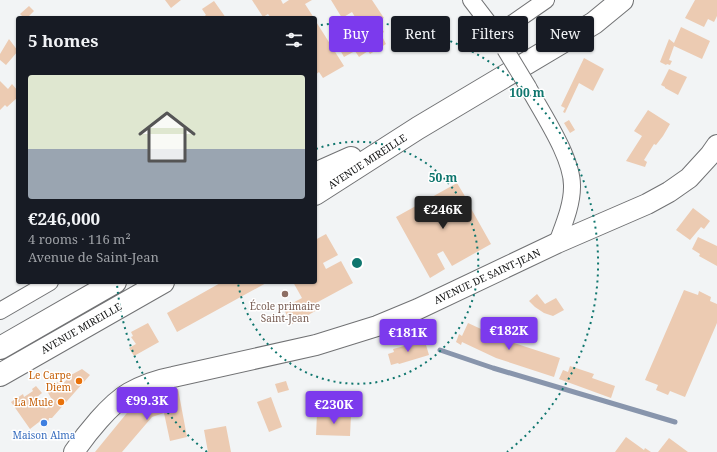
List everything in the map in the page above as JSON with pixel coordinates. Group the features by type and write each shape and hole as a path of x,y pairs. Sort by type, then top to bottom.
{"main road":[{"name":"AVENUE MIREILLE","path":"317,193 418,128 594,23 622,0"},
{"name":"AVENUE MIREILLE","path":"317,173 418,128"},
{"path":"0,348 112,284"},
{"name":"AVENUE MIREILLE","path":"0,375 159,284"}],"street":[{"path":"471,0 483,16"},
{"path":"523,16 546,0"},
{"path":"507,52 561,147 570,170 573,187 571,201 557,243"},
{"name":"AVENUE DE SAINT-JEAN","path":"74,452 110,409 128,394 143,386 155,381 316,345 377,326 418,309 557,243 647,204 669,192 689,178 717,145"},
{"path":"0,311 47,284"}],"building":[{"path":"165,0 181,0 171,8"},
{"path":"252,0 281,0 283,4 289,0 312,0 305,4 313,16 270,16 268,14 262,16"},
{"path":"331,0 372,0 383,16 354,16 352,12 345,16 341,16"},
{"path":"695,0 717,0 717,16 714,22 708,19 704,27 685,18"},
{"path":"214,1 225,16 205,16 206,15 202,9"},
{"path":"29,6 34,11 29,16 22,16 20,14"},
{"path":"317,23 329,42 329,52 335,52 344,66 323,78 319,72 317,74"},
{"path":"681,27 710,41 702,59 674,46 669,60 672,61 670,65 666,65 660,62 669,39 674,43"},
{"path":"383,38 386,44 383,46"},
{"path":"9,39 16,48 16,53 6,65 0,60 0,54"},
{"path":"341,52 353,52 344,57"},
{"path":"356,52 366,52 359,57"},
{"path":"584,58 604,69 593,91 579,83 565,113 563,112 565,108 561,106"},
{"path":"669,69 687,77 678,95 661,85"},
{"path":"0,81 8,89 12,84 16,89 16,99 7,107 5,105 0,110"},
{"path":"648,110 670,124 663,136 656,145 654,144 644,160 647,162 645,167 626,161 642,136 634,131"},
{"path":"569,120 575,130 570,133 564,123"},
{"path":"457,183 466,198 450,206 454,214 469,205 491,244 452,266 443,251 437,254 445,269 430,278 396,217"},
{"path":"693,208 710,221 704,229 701,227 690,240 676,230"},
{"path":"326,234 338,255 323,263 326,269 341,261 353,283 316,303 319,309 292,324 283,308 302,298 294,284 317,284 317,239"},
{"path":"698,237 717,246 717,266 699,256 700,254 692,249"},
{"path":"218,284 264,284 177,332 167,313"},
{"path":"684,290 698,295 699,291 711,297 710,301 717,304 717,323 685,397 670,391 668,395 656,390 658,385 645,380"},
{"path":"537,294 545,304 556,298 564,310 553,316 544,313 529,301"},
{"path":"148,323 159,342 134,356 129,348 136,344 131,337 133,336 131,332"},
{"path":"468,323 505,340 560,358 554,377 496,358 462,342 461,345 456,342 459,334 462,336"},
{"path":"419,342 426,345 429,355 391,365 388,354 394,352 393,349"},
{"path":"570,366 594,374 592,378 615,386 611,398 559,379 563,370 568,372"},
{"path":"82,369 90,375 52,418 49,418 47,427 41,425 39,422 30,429 11,402 23,394 24,397 33,391 32,389 36,386 42,393 37,397 46,409 55,401 51,398 46,389 58,382 62,385 71,375"},
{"path":"286,381 289,390 278,393 275,384"},
{"path":"178,389 187,437 170,441 164,413 152,417 122,452 95,452 131,408 151,397"},
{"path":"271,397 282,427 269,432 257,402"},
{"path":"317,414 351,415 350,436 316,435"},
{"path":"226,426 231,452 208,452 204,430"},
{"path":"626,437 644,450 645,448 651,452 615,452"},
{"path":"669,438 688,452 658,452"}],"waterway":[{"path":"440,350 493,368 675,422"}],"place":[{"name":"École primaire Saint-Jean","path":"285,294"},
{"name":"Le Carpe Diem","path":"79,381"},
{"name":"La Mule","path":"61,402"},
{"name":"Maison Alma","path":"44,423"}]}
